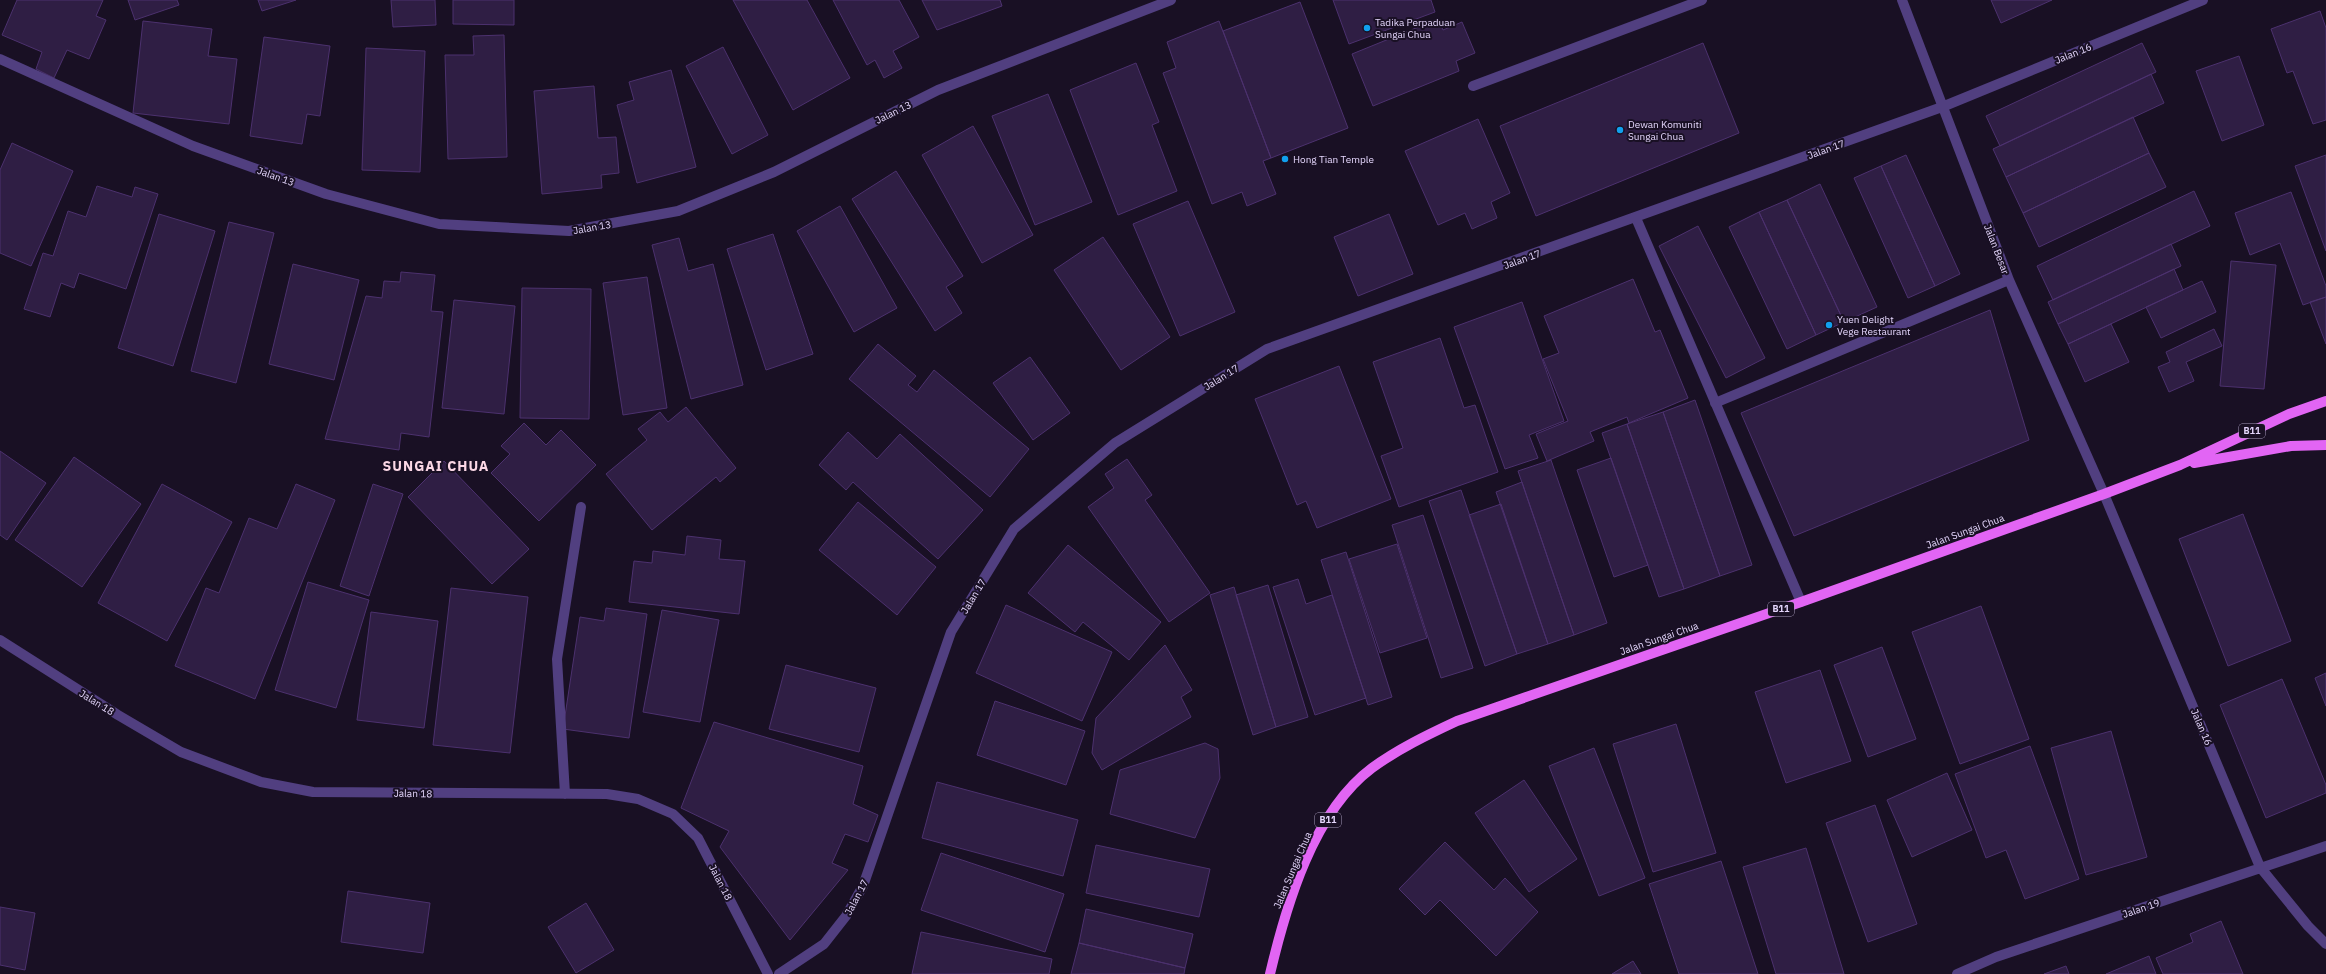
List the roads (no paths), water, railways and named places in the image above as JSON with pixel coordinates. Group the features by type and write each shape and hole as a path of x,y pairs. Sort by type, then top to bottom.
{"main road":[{"name":"Jalan Sungai Chua","path":"1270,974 1281,928 1299,880 1323,826 1346,793 1371,769 1407,745 1457,721 1801,602 2104,494 2180,465 2289,414 2326,401"},
{"name":"Jalan Sungai Chua","path":"2180,465 2291,446 2326,445"}],"street":[{"name":"Jalan 13","path":"0,59 193,146 326,194 439,224 569,231 678,211 774,172 938,90 1171,0"},
{"path":"1473,86 1702,0"},
{"name":"Jalan Besar","path":"1902,0 2009,280 2104,494"},
{"name":"Jalan 16","path":"1942,107 2203,0"},
{"name":"Jalan 17","path":"779,974 824,944 846,916 863,886 951,632 1014,529 1115,443 1267,349 1636,218 1942,107"},
{"path":"1636,218 1801,602"},
{"path":"1715,403 2009,280"},
{"name":"Jalan 16","path":"2104,494 2260,867 2308,926 2326,944"},
{"path":"565,794 557,658 580,508"},
{"name":"Jalan 18","path":"0,640 118,715 181,752 261,782 313,792 607,794 638,798 673,814 698,838 768,974"},
{"name":"Jalan 19","path":"1957,974 1996,957 2326,846"}],"place":[{"name":"Tadika Perpaduan Sungai Chua","path":"1367,28"},
{"name":"Dewan Komuniti Sungai Chua","path":"1620,130"},
{"name":"Hong Tian Temple","path":"1285,159"},
{"name":"Yuen Delight Vege Restaurant","path":"1829,325"}],"district":[{"name":"SUNGAI CHUA","path":"436,466"}]}
